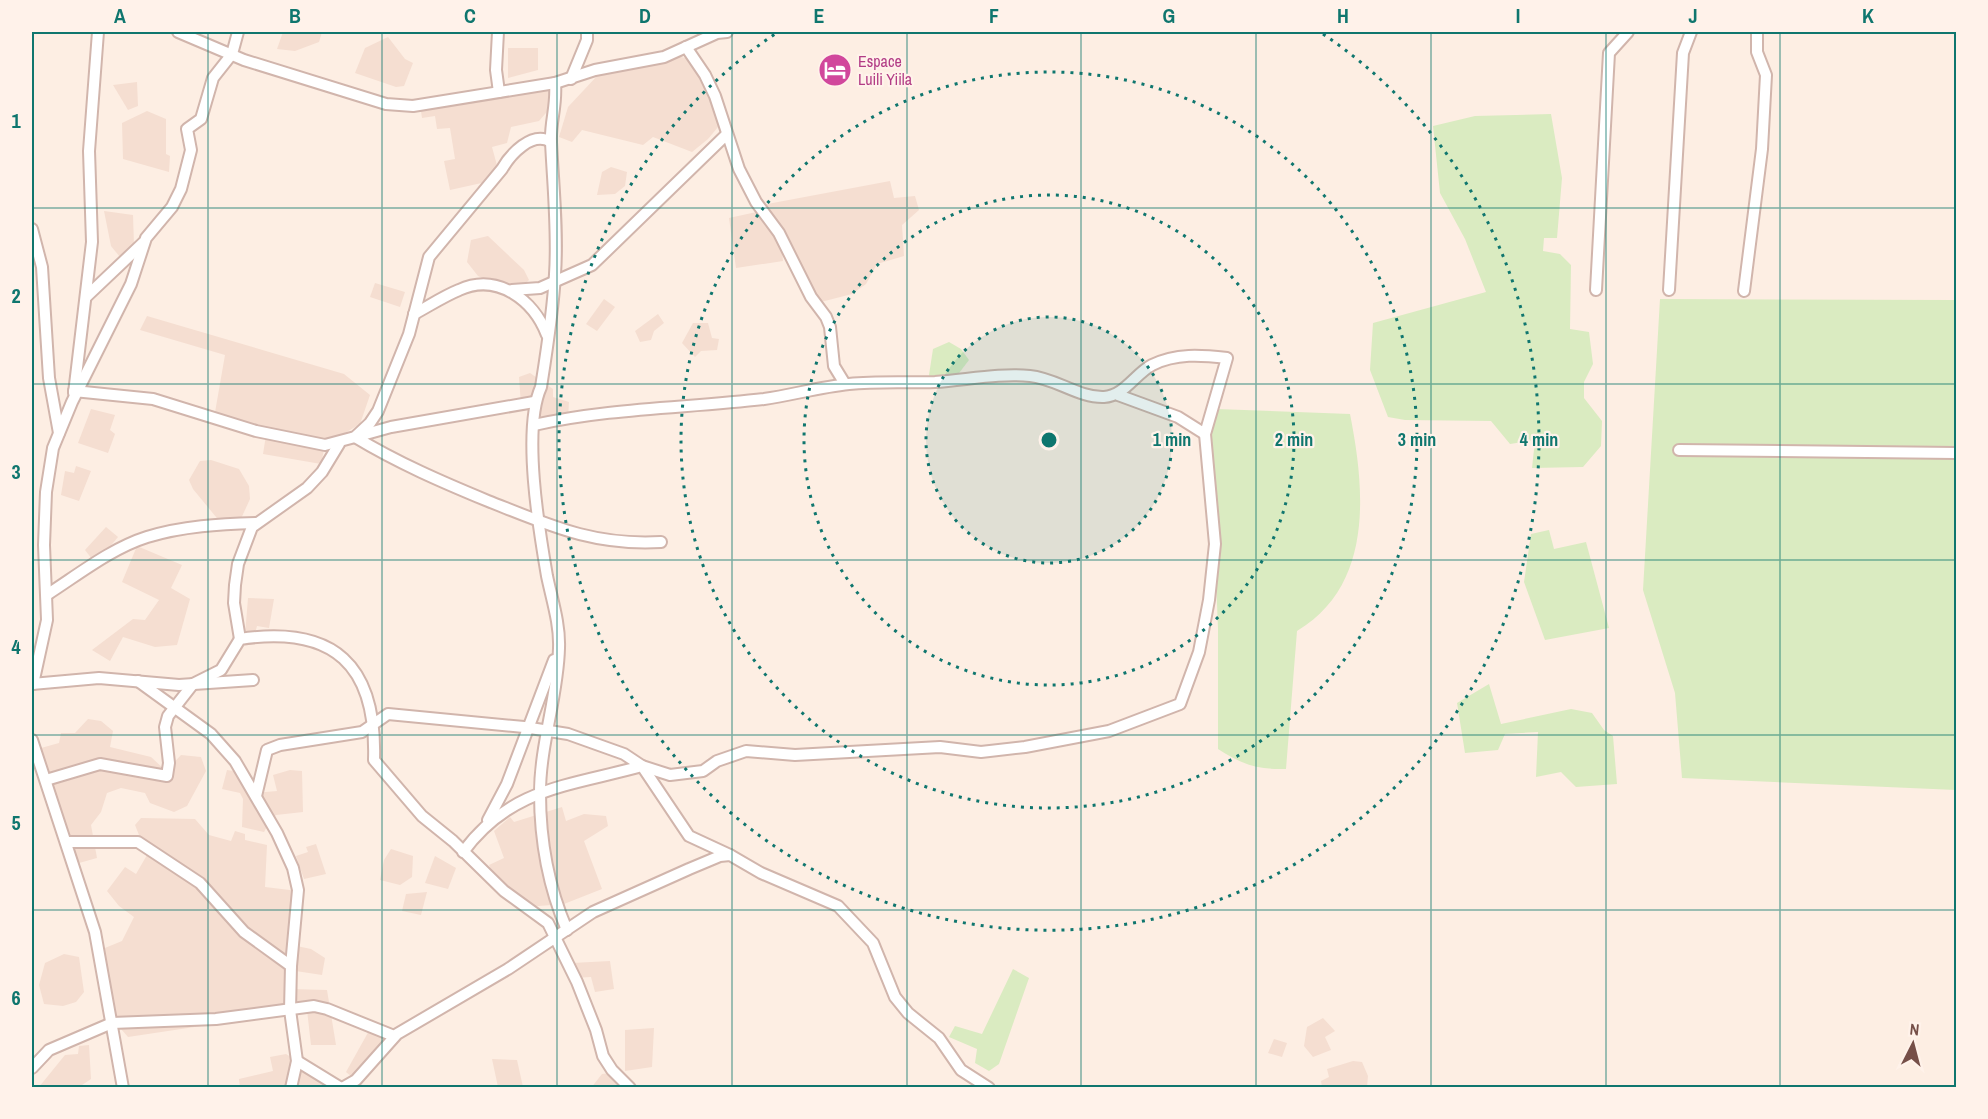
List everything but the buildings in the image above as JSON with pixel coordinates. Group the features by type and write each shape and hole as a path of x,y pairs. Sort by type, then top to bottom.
{"street":[{"path":"75,395 92,242 89,151 98,32"},
{"path":"178,32 232,54 386,104 413,106 555,83 596,70 664,57 717,33 727,32"},
{"path":"87,296 137,250 172,207 181,189 190,150 187,129 201,119 213,78 232,54 238,32"},
{"path":"498,32 496,70 499,92"},
{"path":"571,79 587,40 587,32"},
{"path":"1596,290 1609,53 1628,32"},
{"path":"1669,290 1683,53 1691,32"},
{"path":"1744,291 1762,149 1766,75 1757,52 1757,32"},
{"path":"686,47 705,75 715,96 726,135 756,202 779,233 811,297 826,317 830,327 834,366 845,384"},
{"path":"555,83 557,103 551,142 554,158 554,283 541,387 534,402 534,425 539,521 558,624 559,648 540,791 545,861 567,930"},
{"path":"414,314 461,288 482,286 512,290 540,288 592,265 611,249 657,199 726,135"},
{"path":"355,437 370,423 378,411 409,334 429,257 459,218 502,170 510,156 538,138 551,142"},
{"path":"32,229 42,267 49,378 59,433"},
{"path":"146,238 131,284 75,395 53,448 46,492 44,545 48,594 47,620 32,684 99,678 193,684 253,680"},
{"path":"512,290 540,318 548,338"},
{"path":"256,795 267,750 280,745 362,732 388,714 528,728 587,739 624,754 642,766 661,774 704,771 717,761 746,751 795,755 939,747 981,752 1025,747 1078,735 1090,736 1180,704 1199,652 1209,600 1215,544 1205,434 1227,358 1194,355 1169,359 1133,378 1118,395"},
{"path":"534,425 572,417 689,408 766,399 845,384 1032,376 1096,396 1118,395 1178,417 1205,434"},
{"path":"75,395 153,399 256,431 325,445 339,444 391,427 534,402"},
{"path":"355,437 425,475 539,521 581,535 609,540 661,542"},
{"path":"46,780 100,765 167,776 169,763 165,727 174,707 193,684 221,670 240,639 234,603 238,564 252,527 307,488 322,472 339,444"},
{"path":"1679,450 1956,453"},
{"path":"48,594 118,550 147,537 220,523 256,523"},
{"path":"240,639 281,635 305,639 326,646 344,656 371,702 375,723 374,760 422,816 504,891 548,923 556,936 596,1030 603,1056 612,1070 630,1088"},
{"path":"463,852 487,823 507,784 559,648"},
{"path":"138,681 211,734 242,771 286,849 298,890 291,966 290,1010 297,1061 291,1088"},
{"path":"32,740 95,932 123,1088"},
{"path":"487,823 540,791 642,766"},
{"path":"642,766 689,836 730,855 761,873 838,906 873,943 895,997 908,1013 939,1038 961,1070 989,1088"},
{"path":"66,842 138,842 200,883 244,932 291,966"},
{"path":"297,1061 342,1088 356,1080 394,1036 508,969 593,912 699,864 720,856 730,855"},
{"path":"32,1068 49,1050 112,1023 216,1019 314,1006 394,1036"}],"shaded area":[{"path":"283,32 322,32 319,42 295,51 277,49"},
{"path":"388,37 405,59 413,63 404,86 396,87 355,73 365,48"},
{"path":"508,48 538,48 538,70 508,78"},
{"path":"677,56 690,59 698,64 723,121 708,139 692,152 653,137 643,145 582,130 572,142 559,137 568,107 598,75"},
{"path":"137,82 138,106 128,110 113,85"},
{"path":"555,83 558,99 539,121 511,127 507,143 492,147 498,169 486,182 450,190 444,161 455,159 450,128 437,129 435,116 422,118 420,105"},
{"path":"147,111 166,119 166,154 170,156 169,172 123,159 122,123"},
{"path":"611,167 627,172 625,186 615,194 597,195 602,172"},
{"path":"890,181 894,198 915,196 919,210 902,225 904,256 877,264 866,284 852,294 817,303 762,205"},
{"path":"104,211 133,215 134,245 130,253 120,257 111,246"},
{"path":"761,211 782,248 783,261 736,268 729,218"},
{"path":"488,236 524,270 529,280 522,287 495,284 478,276 467,262 471,240"},
{"path":"375,283 405,292 400,307 370,297"},
{"path":"604,299 615,307 597,331 586,324"},
{"path":"658,314 664,323 654,331 651,340 640,342 635,331"},
{"path":"147,316 344,374 370,395 360,424 325,445 321,464 263,454 266,435 214,418 225,355 140,330"},
{"path":"693,323 708,323 712,338 719,339 717,350 701,351 695,357 682,343"},
{"path":"530,373 553,389 553,397 569,402 568,418 538,424 538,403 521,405 519,377"},
{"path":"91,409 115,415 110,430 115,434 108,453 78,443"},
{"path":"211,460 239,469 249,486 250,499 239,523 221,523 193,489 189,480 200,461"},
{"path":"76,466 91,471 79,501 61,495 65,471 74,473"},
{"path":"106,527 118,537 108,549 92,559 85,550"},
{"path":"137,546 182,565 171,588 190,599 177,645 155,647 123,637 110,661 92,650 133,619 145,620 159,600 122,582"},
{"path":"248,598 274,599 269,628 257,626 254,637 245,635"},
{"path":"88,719 101,721 113,731 110,747 151,757 166,771 181,755 201,757 206,771 187,806 174,812 150,803 145,793 121,788 107,793 101,812 91,825 97,858 79,863 41,748 59,743 61,733 75,733"},
{"path":"227,770 240,772 253,793 277,791 273,775 290,770 302,771 303,812 276,815 264,832 242,827 243,799 240,793 222,789"},
{"path":"562,807 566,821 584,814 606,816 608,826 584,841 602,889 564,904 526,907 500,890 489,865 504,858 494,831 510,817 514,822"},
{"path":"141,818 195,819 209,835 231,841 235,831 245,834 245,840 267,845 265,887 298,891 292,945 311,949 325,958 322,975 289,970 291,989 327,990 336,1045 311,1045 307,1010 128,1037 115,1022 100,950 122,941 134,917 119,906 107,891 125,867 136,874 147,855 135,825"},
{"path":"316,844 326,874 304,879 296,856 308,852 306,847"},
{"path":"391,849 413,856 412,877 400,885 380,880 384,860"},
{"path":"435,856 456,868 448,889 425,883"},
{"path":"427,892 421,915 402,911 406,894"},
{"path":"64,954 79,957 84,992 76,1002 63,1006 44,1004 39,985 45,963"},
{"path":"610,961 614,989 595,992 591,977 573,978 572,963"},
{"path":"1323,1018 1335,1031 1325,1037 1331,1050 1313,1057 1304,1046 1307,1027"},
{"path":"654,1028 652,1067 625,1071 625,1030"},
{"path":"370,1029 389,1043 357,1081 346,1072"},
{"path":"1274,1039 1287,1043 1282,1057 1268,1053"},
{"path":"89,1045 91,1079 79,1087 39,1087 65,1055 78,1054 79,1046"},
{"path":"286,1054 343,1087 240,1087 239,1079 273,1071 270,1057"},
{"path":"492,1059 517,1060 523,1087 498,1087"},
{"path":"1353,1061 1362,1062 1368,1076 1367,1087 1322,1087 1321,1081 1329,1077 1327,1069"},
{"path":"618,1072 630,1087 591,1088 602,1074"}],"green space":[{"path":"1551,114 1562,178 1557,238 1544,238 1543,251 1560,254 1571,265 1570,329 1589,332 1593,364 1584,382 1584,398 1602,421 1601,446 1583,467 1532,468 1535,440 1510,444 1491,421 1405,420 1388,417 1370,370 1373,323 1486,292 1465,239 1440,193 1433,126 1475,116"},
{"path":"1660,299 1956,300 1956,790 1682,778 1675,693 1643,590"},
{"path":"949,342 961,349 969,360 956,377 933,384 929,375 933,349"},
{"path":"1216,409 1350,414 1359,474 1358,534 1352,562 1340,588 1322,612 1297,631 1286,769 1250,765 1218,749 1218,628 1210,433"},
{"path":"1549,530 1554,549 1586,542 1609,628 1545,640 1524,582 1531,534"},
{"path":"1489,684 1501,724 1571,709 1592,713 1604,730 1613,736 1617,784 1576,787 1561,772 1536,777 1538,732 1505,734 1498,750 1465,753 1457,703"},
{"path":"1013,969 1029,978 999,1064 989,1071 975,1063 977,1049 949,1037 955,1026 982,1034"}],"place":[{"name":"Espace Luili Yiila","path":"835,70"}]}
